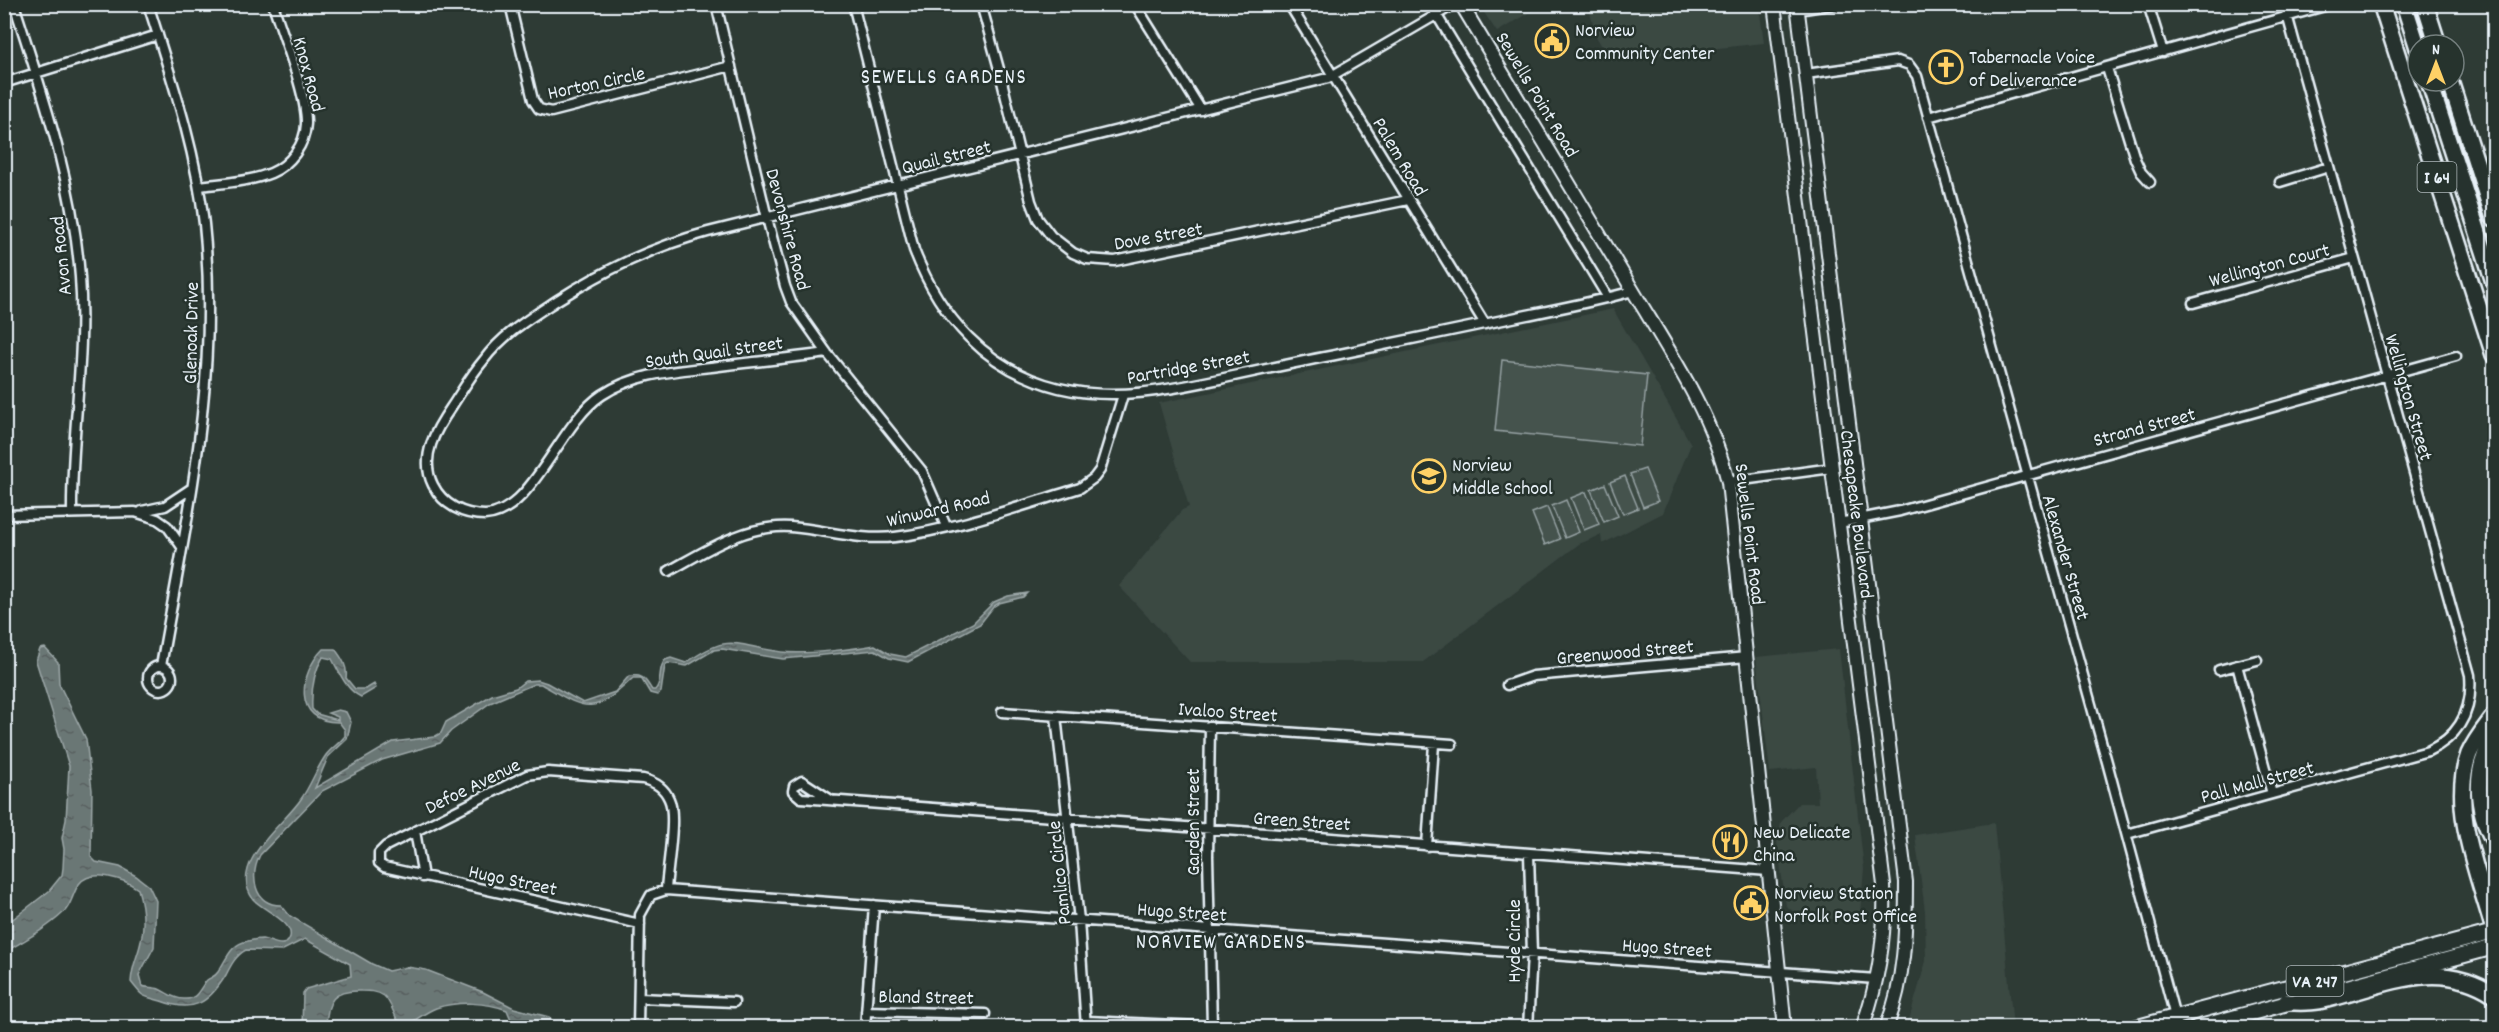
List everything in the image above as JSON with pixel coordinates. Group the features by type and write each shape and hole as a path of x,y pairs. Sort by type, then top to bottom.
{"highway":[{"name":"I 64","path":"2381,4 2494,354"},
{"path":"2404,4 2413,33"},
{"path":"2425,4 2434,33"},
{"path":"2433,93 2494,282"},
{"name":"I 64","path":"2454,93 2494,218"},
{"path":"2494,716 2470,753 2464,772 2462,797 2466,826 2494,931"},
{"path":"2494,739 2482,764 2479,792 2482,814 2494,841"},
{"path":"2286,1002 2317,1001 2423,975 2463,979 2494,994"}],"main road":[{"name":"Sewells Point Road","path":"1461,4 1633,291 1702,410 1714,436 1728,482 1785,1028"},
{"name":"Chesapeake Boulevard","path":"1774,4 1884,885 1884,925 1876,979 1862,1028"},
{"name":"Chesapeake Boulevard","path":"1797,8 1906,882 1906,915 1901,972 1886,1028"},
{"path":"1884,885 1906,882"},
{"name":"VA 247","path":"2134,1028 2177,1022 2494,931"},
{"name":"VA 247","path":"2196,1028 2494,947"}],"street":[{"name":"Avon Road","path":"14,4 58,143 68,186 80,278 81,344 72,513"},
{"name":"Glenoak Drive","path":"148,4 179,102 199,186 205,235 209,316 205,409 161,666"},
{"name":"Knox Road","path":"199,186 272,173 291,159 303,138 306,125 304,106 273,4"},
{"name":"Horton Circle","path":"510,4 532,100 543,111 551,112 731,66"},
{"name":"Devonshire Road","path":"716,4 767,218 791,302 827,353 922,471 946,526"},
{"name":"Partridge Street","path":"854,4 897,186 914,250 923,274 948,315 974,342 997,361 1036,380 1079,392 1124,395 1170,389 1633,291"},
{"name":"Dove Street","path":"981,4 1031,201 1044,228 1072,253 1102,261 1115,261 1177,250 1408,200"},
{"path":"1135,4 1202,110"},
{"name":"Palem Road","path":"1289,4 1485,324"},
{"path":"1430,4 1608,298"},
{"name":"Quail Street","path":"469,380 483,360 518,327 597,276 631,258 679,240 1333,76 1455,4"},
{"path":"1797,8 1835,4"},
{"path":"2148,4 2163,52"},
{"name":"Wellington Street","path":"2284,4 2470,675 2471,688 2467,711 2455,732 2446,741 2428,751 2395,760"},
{"path":"1929,117 2332,4"},
{"path":"4,83 158,35"},
{"name":"Alexander Street","path":"1806,74 1869,64 1905,62 1915,71 2177,1022"},
{"path":"2107,68 2135,159 2141,172 2150,182"},
{"path":"2280,182 2329,167"},
{"name":"Wellington Court","path":"2193,303 2354,258"},
{"name":"South Quail Street","path":"469,380 434,436 428,453 428,471 437,492 453,507 473,514 492,514 503,511 519,500 569,427 604,393 620,385 650,375 827,353"},
{"name":"Strand Street","path":"1839,523 2027,476 2456,356"},
{"name":"Winward Road","path":"669,571 723,542 760,530 792,527 875,537 919,533 1085,485 1100,470 1124,395"},
{"path":"1728,482 1832,468"},
{"path":"4,515 135,512 165,506 192,488"},
{"path":"135,512 166,526 182,547"},
{"name":"Greenwood Street","path":"1508,685 1533,676 1747,657"},
{"path":"2219,670 2257,660"},
{"path":"2237,665 2272,794"},
{"name":"Ivaloo Street","path":"1002,712 1452,744"},
{"name":"Pamlico Circle","path":"1056,716 1079,920 1087,1024"},
{"name":"Garden Street","path":"1209,726 1208,829 1212,1026"},
{"path":"1427,846 1434,744"},
{"name":"Pall Mall Street","path":"2127,834 2395,760"},
{"name":"Defoe Avenue","path":"423,877 384,867 378,858 381,849 536,772 643,779 658,785 672,806 666,890"},
{"name":"Green Street","path":"831,800 1769,871"},
{"path":"415,831 423,877"},
{"name":"Hyde Circle","path":"1528,1028 1532,954 1529,854"},
{"name":"Hugo Street","path":"423,877 640,924"},
{"path":"638,1028 640,915 645,902 654,892 666,890"},
{"name":"Hugo Street","path":"666,890 1876,979"},
{"path":"865,1028 874,905"},
{"path":"639,998 734,1002"},
{"name":"Bland Street","path":"866,1011 985,1014"},
{"path":"1087,1024 1244,1028"}],"shaded area":[{"path":"1479,5 1543,5 1497,32"},
{"path":"1588,5 1759,5 1764,43 1610,60 1597,38"},
{"name":"Norview Middle School","path":"1613,309 1691,444 1663,513 1602,544 1601,535 1579,544 1423,662 1190,662 1119,586 1182,510 1189,507 1159,403"},
{"path":"1502,360 1647,375 1640,446 1495,431"},
{"path":"1645,469 1658,501 1643,507 1630,474"},
{"path":"1625,476 1638,508 1623,514 1610,482"},
{"path":"1605,484 1618,516 1604,522 1591,490"},
{"path":"1586,492 1599,524 1584,530 1571,498"},
{"path":"1566,500 1579,532 1565,538 1552,506"},
{"path":"1547,507 1560,539 1545,545 1532,513"},
{"path":"1839,649 1864,869 1860,913 1856,919 1838,920 1798,915 1786,906 1777,842 1781,822 1799,803 1818,803 1816,767 1770,772 1756,657"},
{"path":"1994,823 2013,1027 1907,1027 1926,961 1925,911 1915,835"}],"water":[{"path":"1027,593 1023,597 999,603 980,624 908,662 889,658 875,650 783,659 722,649 714,650 687,666 668,663 665,665 661,692 657,695 650,693 641,678 633,678 608,699 598,704 588,705 569,700 541,684 534,684 490,703 451,731 440,743 382,760 322,791 260,855 255,880 256,888 264,900 281,905 290,916 372,964 388,971 407,967 426,970 483,992 514,1008 549,1017 555,1023 570,1027 522,1027 512,1022 507,1010 472,1003 436,1008 403,1027 384,996 370,991 351,991 333,998 328,1010 326,1027 302,1027 303,993 306,989 351,976 350,964 305,939 281,951 246,950 242,952 213,993 191,1006 172,1005 147,997 131,982 143,928 138,889 108,877 84,879 63,913 5,952 5,925 49,891 62,875 63,868 62,838 66,820 69,766 36,661 40,649 45,648 58,662 59,684 86,739 92,790 91,857 96,862 120,867 136,876 149,886 156,901 154,947 139,975 142,986 159,989 177,998 189,999 195,996 207,980 217,974 237,945 262,939 281,944 288,941 290,937 287,926 253,899 247,885 247,872 261,845 301,799 326,755 345,736 345,730 339,722 324,720 313,714 307,706 304,695 309,671 323,649 335,649 344,663 346,678 355,689 366,689 374,684 376,688 361,697 347,685 332,659 323,657 313,682 312,709 317,714 338,720 338,717 328,713 338,710 346,712 351,722 347,739 328,757 315,788 393,742 434,737 441,733 446,722 492,695 516,688 525,681 538,680 547,683 583,703 615,692 629,676 641,677 652,690 655,690 665,660 671,658 686,663 701,653 723,644 743,644 791,653 875,645 890,654 906,657 973,623 994,602 1008,596"}],"place":[{"name":"Norview Community Center","path":"1552,41"},
{"name":"Tabernacle Voice of Deliverance","path":"1946,67"},
{"name":"Norview Middle School","path":"1429,476"},
{"name":"New Delicate China","path":"1730,842"},
{"name":"Norview Station Norfolk Post Office","path":"1751,903"}],"district":[{"name":"SEWELLS GARDENS","path":"944,76"},
{"name":"NORVIEW GARDENS","path":"1221,941"}]}
